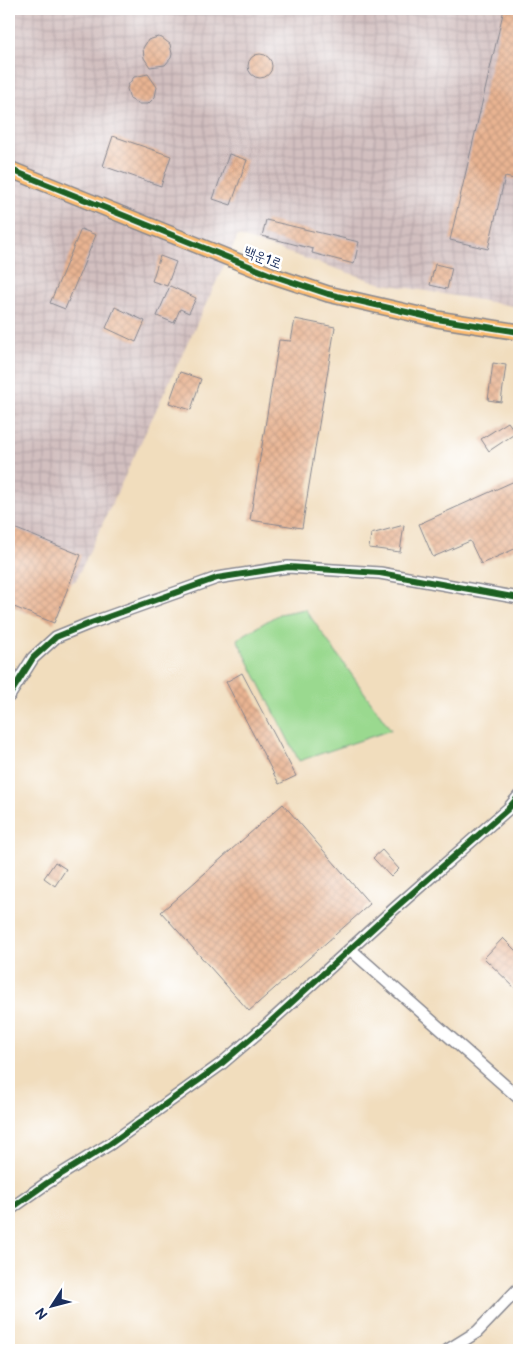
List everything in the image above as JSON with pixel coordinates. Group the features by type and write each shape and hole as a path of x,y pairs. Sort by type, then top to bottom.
{"main road":[{"name":"백운1로","path":"9,169 271,275 328,294 437,319 519,332"}],"street":[{"path":"9,696 33,658 56,637 217,578 288,567 380,574 519,598"},
{"path":"9,1210 47,1183 110,1144 220,1065 508,809 519,796"},
{"path":"350,949 519,1098"},
{"path":"448,1350 477,1332 519,1288"}],"shaded area":[{"path":"9,9 519,9 519,307 379,283 238,236 76,580 26,613 9,604"}],"green space":[{"path":"305,609 391,730 299,761 237,639 279,614"}],"building":[{"path":"504,9 519,9 519,180 505,177 488,249 450,240"},
{"path":"158,37 170,44 171,58 165,65 150,67 144,58 143,48 148,40"},
{"path":"260,54 265,55 271,61 271,71 265,77 260,78 255,77 249,71 248,66 249,61 255,55"},
{"path":"148,74 157,87 155,97 148,104 138,104 130,99 127,89 128,85 134,77"},
{"path":"113,136 171,156 161,186 103,166"},
{"path":"229,154 247,160 231,205 213,199"},
{"path":"266,220 359,242 354,264 312,253 313,249 262,236"},
{"path":"81,229 96,235 65,309 50,303"},
{"path":"160,256 176,262 167,286 152,281"},
{"path":"435,264 452,268 447,289 430,285"},
{"path":"170,286 196,298 189,313 180,309 174,323 157,316"},
{"path":"115,307 145,321 136,342 106,328"},
{"path":"295,319 335,327 302,528 250,520 279,340 291,341"},
{"path":"493,363 506,365 501,402 488,400"},
{"path":"180,372 201,379 191,410 169,403"},
{"path":"508,422 516,433 489,451 481,439"},
{"path":"519,479 519,547 481,564 470,541 433,557 419,524"},
{"path":"404,525 400,552 369,548 371,534"},
{"path":"9,526 81,555 54,623 9,605"},
{"path":"242,673 296,776 279,784 226,682"},
{"path":"283,804 370,904 249,1011 161,912"},
{"path":"382,850 399,869 391,877 373,858"},
{"path":"55,862 66,869 55,886 44,878"},
{"path":"503,938 519,954 519,992 484,958"}],"cycle path":[{"path":"9,169 271,275 328,294 437,319 519,332"},
{"path":"9,696 33,658 56,637 217,578 288,567 380,573 519,598"},
{"path":"9,1210 47,1183 110,1144 220,1065 508,809 519,796"}]}
